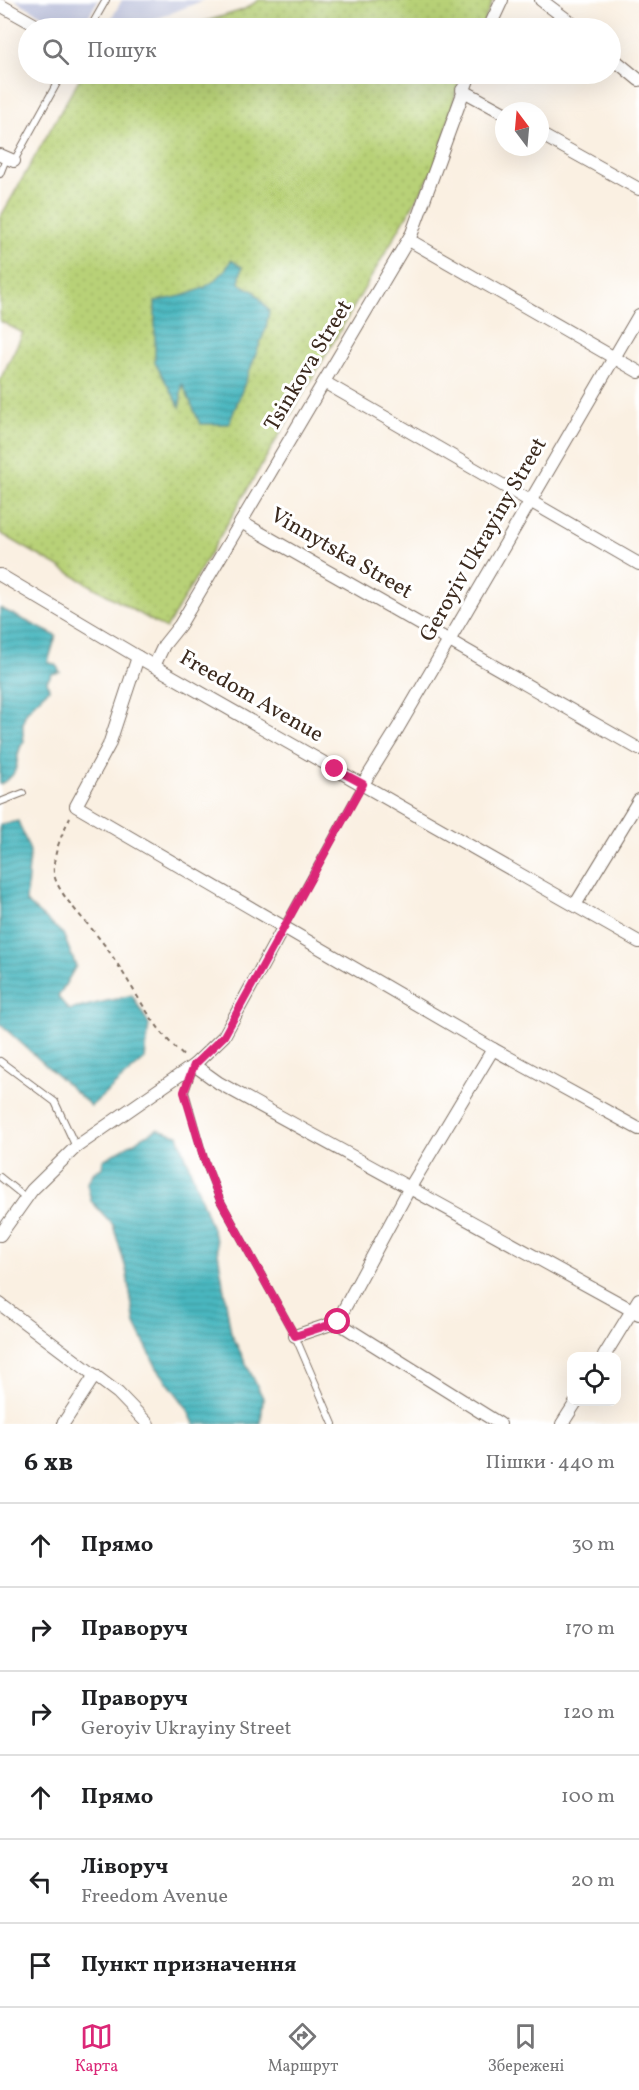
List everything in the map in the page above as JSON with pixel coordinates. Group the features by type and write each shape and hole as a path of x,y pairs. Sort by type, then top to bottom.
{"street":[{"path":"494,18 502,0"},
{"path":"541,0 565,18"},
{"path":"0,5 23,18"},
{"path":"621,65 639,80"},
{"name":"Tsinkova Street","path":"154,666 164,645 180,625 409,240 465,84"},
{"path":"462,90 495,109"},
{"path":"549,139 639,189"},
{"path":"409,240 639,372"},
{"name":"Geroyiv Ukrayiny Street","path":"363,784 450,640 639,315"},
{"path":"324,382 639,564"},
{"name":"Vinnytska Street","path":"241,522 639,749"},
{"name":"Freedom Avenue","path":"0,574 138,657 639,942"},
{"path":"138,657 109,745 76,806 493,1049 639,1129"},
{"path":"575,905 639,800"},
{"path":"0,1235 27,1198 76,1148 194,1065 224,1036 283,928"},
{"path":"295,1336 338,1322 410,1189 493,1049"},
{"path":"194,1065 219,1083 635,1312"},
{"path":"607,1352 635,1312 639,1299"},
{"path":"0,1305 118,1393 148,1424"},
{"path":"338,1322 500,1424"},
{"path":"63,1424 95,1375"},
{"path":"562,1424 573,1406"}],"lane":[{"path":"96,18 106,0"},
{"path":"0,174 7,158 55,84"},
{"path":"283,928 363,784"},
{"path":"0,802 23,792"},
{"path":"0,1061 54,1102 76,1148"},
{"path":"194,1065 184,1092 204,1159 220,1200 295,1336 333,1424"},
{"path":"0,1177 27,1198"}],"path":[{"path":"76,806 61,836 54,874 73,910 96,934 172,1044 194,1065"}],"shaded area":[{"path":"15,0 98,0 88,18 46,18"},
{"path":"122,0 204,0 159,18 112,18"}],"green space":[{"path":"259,0 493,0 485,18 216,18 243,10"},
{"path":"76,84 458,84 437,164 166,629 0,533 0,380 23,333 0,321 0,218"}],"water":[{"path":"231,260 242,267 239,283 255,292 269,311 266,328 229,424 200,424 182,383 180,407 155,363 155,301 189,294 209,285 225,270"},
{"path":"0,608 56,636 48,662 56,665 60,672 52,674 47,681 49,689 27,711 23,723 24,741 18,753 16,769 8,779 0,784"},
{"path":"18,821 30,851 26,902 63,934 76,966 58,997 69,1010 132,995 149,1024 145,1059 91,1106 0,1024 0,825"},
{"path":"157,1129 178,1135 216,1240 231,1333 263,1398 261,1424 194,1424 187,1408 157,1368 135,1324 126,1269 113,1225 91,1201 87,1183 94,1172 102,1168 103,1160"}],"route":[{"path":"335,769 363,784 316,865 224,1036 194,1065 184,1092 204,1159 220,1200 295,1336 338,1322"}]}
